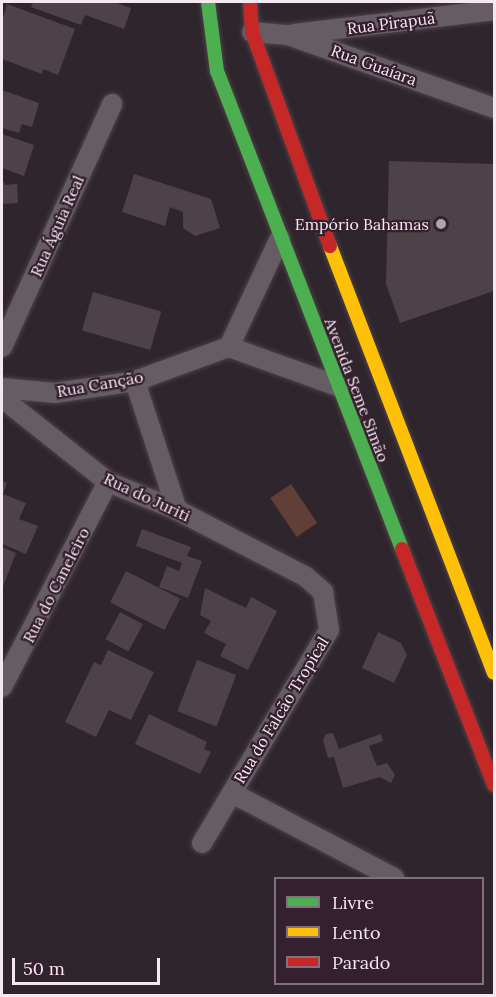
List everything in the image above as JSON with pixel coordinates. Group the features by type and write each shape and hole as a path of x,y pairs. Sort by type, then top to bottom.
{"main road":[{"name":"Avenida Seme Simão","path":"208,2 217,71 280,238 495,785"},
{"name":"Avenida Seme Simão","path":"250,2 252,32 302,172 495,673"},
{"path":"235,118 253,116"},
{"path":"267,122 302,172"},
{"path":"415,582 439,620 455,628 476,624"}],"street":[{"name":"Rua Pirapuã","path":"288,35 495,10"},
{"name":"Rua Guaíara","path":"252,32 288,35 495,108"},
{"name":"Rua Águia Real","path":"2,347 112,104"},
{"path":"280,238 229,347 338,386"},
{"name":"Rua Canção","path":"2,388 55,393 135,381 229,347"},
{"path":"135,381 177,510"},
{"path":"37,426 44,406 55,393"},
{"name":"Rua do Juriti","path":"2,398 108,482 177,510 306,577"},
{"name":"Rua do Caneleiro","path":"2,687 108,482"},
{"name":"Rua do Falcão Tropical","path":"202,843 329,630 323,592 306,577"},
{"path":"232,793 389,877"}],"shaded area":[{"path":"291,484 317,523 297,537 270,498"}],"building":[{"path":"33,2 114,2 131,8 124,29 85,15 81,25 31,7"},
{"path":"7,4 75,29 58,75 43,69 42,74 2,59 2,21"},
{"path":"2,90 39,103 32,127 22,124 19,133 2,128"},
{"path":"2,134 34,145 24,176 2,168"},
{"name":"Empório Bahamas","path":"389,161 494,164 494,291 400,323 386,284"},
{"path":"134,174 211,199 220,228 195,236 183,228 183,212 170,207 165,226 122,212"},
{"path":"2,177 5,185 17,184 18,203 2,204"},
{"path":"93,292 161,312 150,350 82,330"},
{"path":"2,480 7,483 3,494 26,503 19,519 38,526 26,554 2,544"},
{"path":"142,529 191,547 187,556 202,561 188,598 159,587 167,566 179,571 182,563 136,546"},
{"path":"2,547 16,553 2,589"},
{"path":"126,571 180,599 164,630 110,602"},
{"path":"205,588 246,608 251,597 277,611 248,670 220,656 226,644 204,633 211,621 200,615"},
{"path":"120,612 143,624 128,652 105,639"},
{"path":"378,632 401,643 407,655 394,683 362,668"},
{"path":"108,650 154,672 131,720 109,710 96,737 65,722 94,662 101,665"},
{"path":"197,660 236,675 217,726 177,711"},
{"path":"149,714 207,742 204,749 211,752 200,774 135,744"},
{"path":"333,733 339,749 381,734 383,741 369,746 377,766 387,763 395,775 391,783 380,777 343,788 334,757 328,758 323,740 326,734"}],"traffic: fast":[{"path":"208,2 217,71 402,549"}],"traffic: slow":[{"path":"330,246 494,673"}],"traffic: jam":[{"path":"250,2 252,32 330,246"},
{"path":"402,549 494,785"}],"place":[{"name":"Empório Bahamas","path":"441,224"}]}
